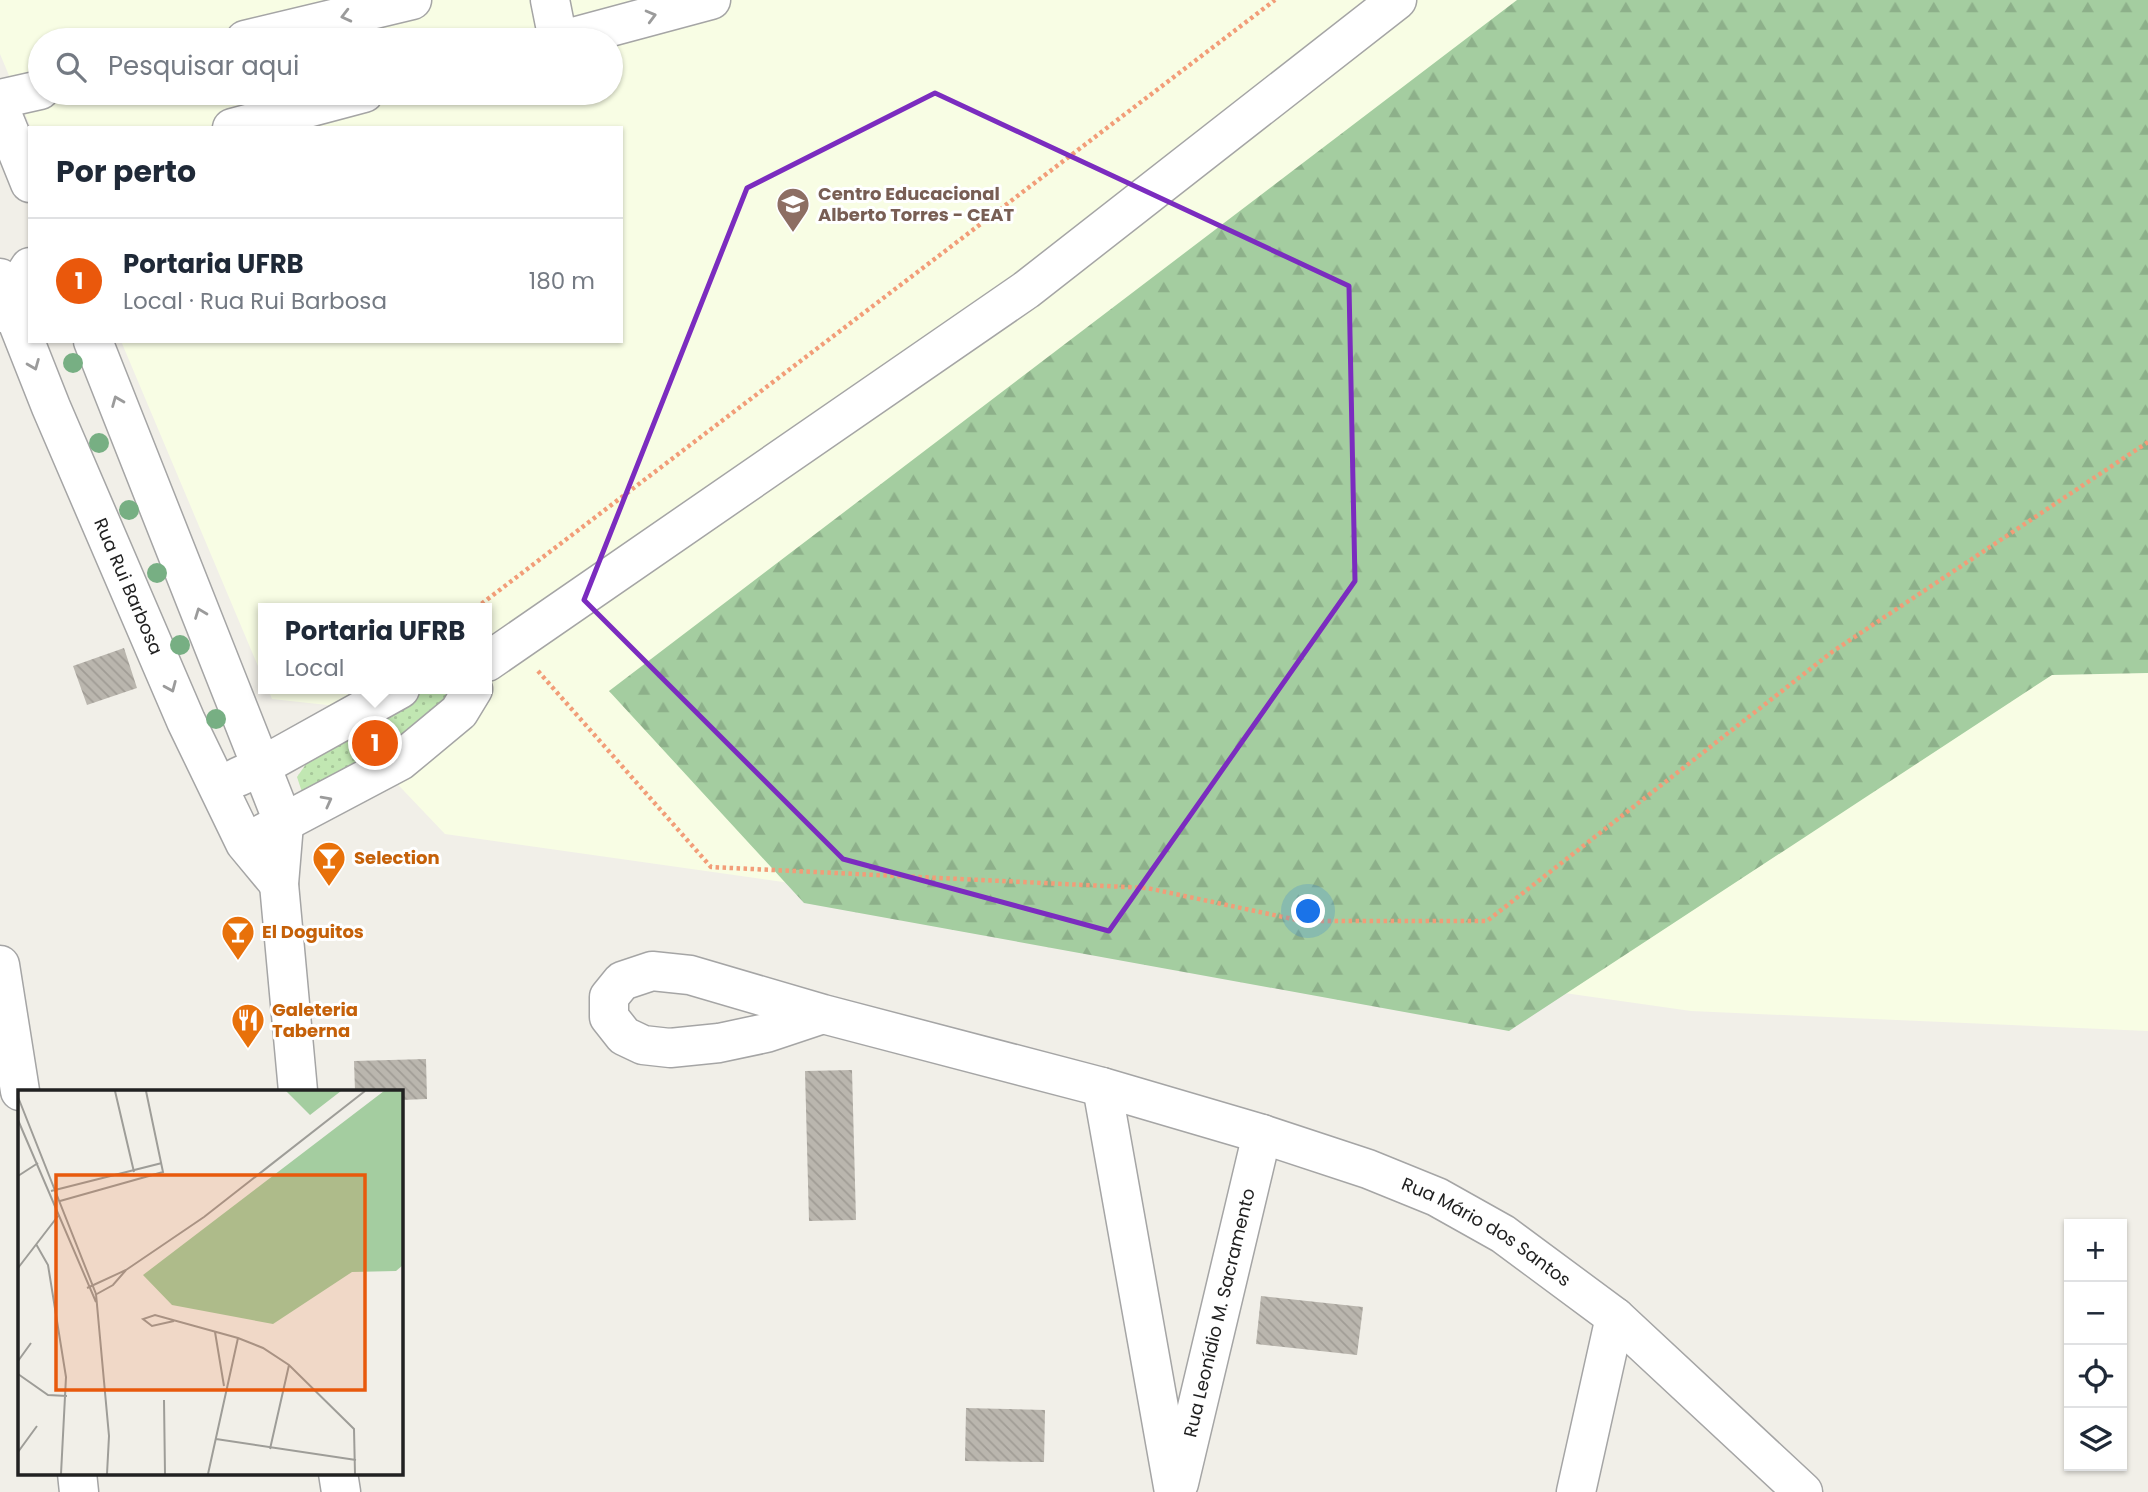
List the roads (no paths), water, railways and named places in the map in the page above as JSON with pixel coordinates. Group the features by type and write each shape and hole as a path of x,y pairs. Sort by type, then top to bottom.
{"street":[{"path":"295,28 412,0"},
{"path":"550,0 557,28"},
{"path":"605,28 711,0"},
{"path":"492,663 1026,290 1397,0"},
{"path":"0,99 28,93"},
{"path":"240,126 319,105"},
{"path":"0,109 28,177"},
{"path":"3,298 28,269"},
{"name":"Rua Rui Barbosa","path":"3,298 216,786 245,843 279,884"},
{"path":"94,343 284,824 279,884 298,1090"},
{"path":"216,786 260,767 391,694"},
{"path":"245,843 400,761 459,712 471,694"},
{"path":"0,965 20,1090"},
{"name":"Rua Mário dos Santos","path":"823,1014 1102,1087 1262,1134 1368,1169 1437,1197 1503,1234 1615,1317 1803,1492"},
{"path":"1102,1087 1175,1492"},
{"name":"Rua Leonídio M. Sacramento","path":"1175,1492 1262,1134"},
{"path":"1576,1492 1615,1317"},
{"path":"77,1474 79,1492"},
{"path":"338,1474 341,1492"}],"place":[{"name":"Centro Educacional Alberto Torres - CEAT","path":"793,234"},
{"name":"Portaria UFRB","path":"375,743"},
{"name":"Selection","path":"329,888"},
{"name":"El Doguitos","path":"238,962"},
{"name":"Galeteria Taberna","path":"248,1050"}]}
